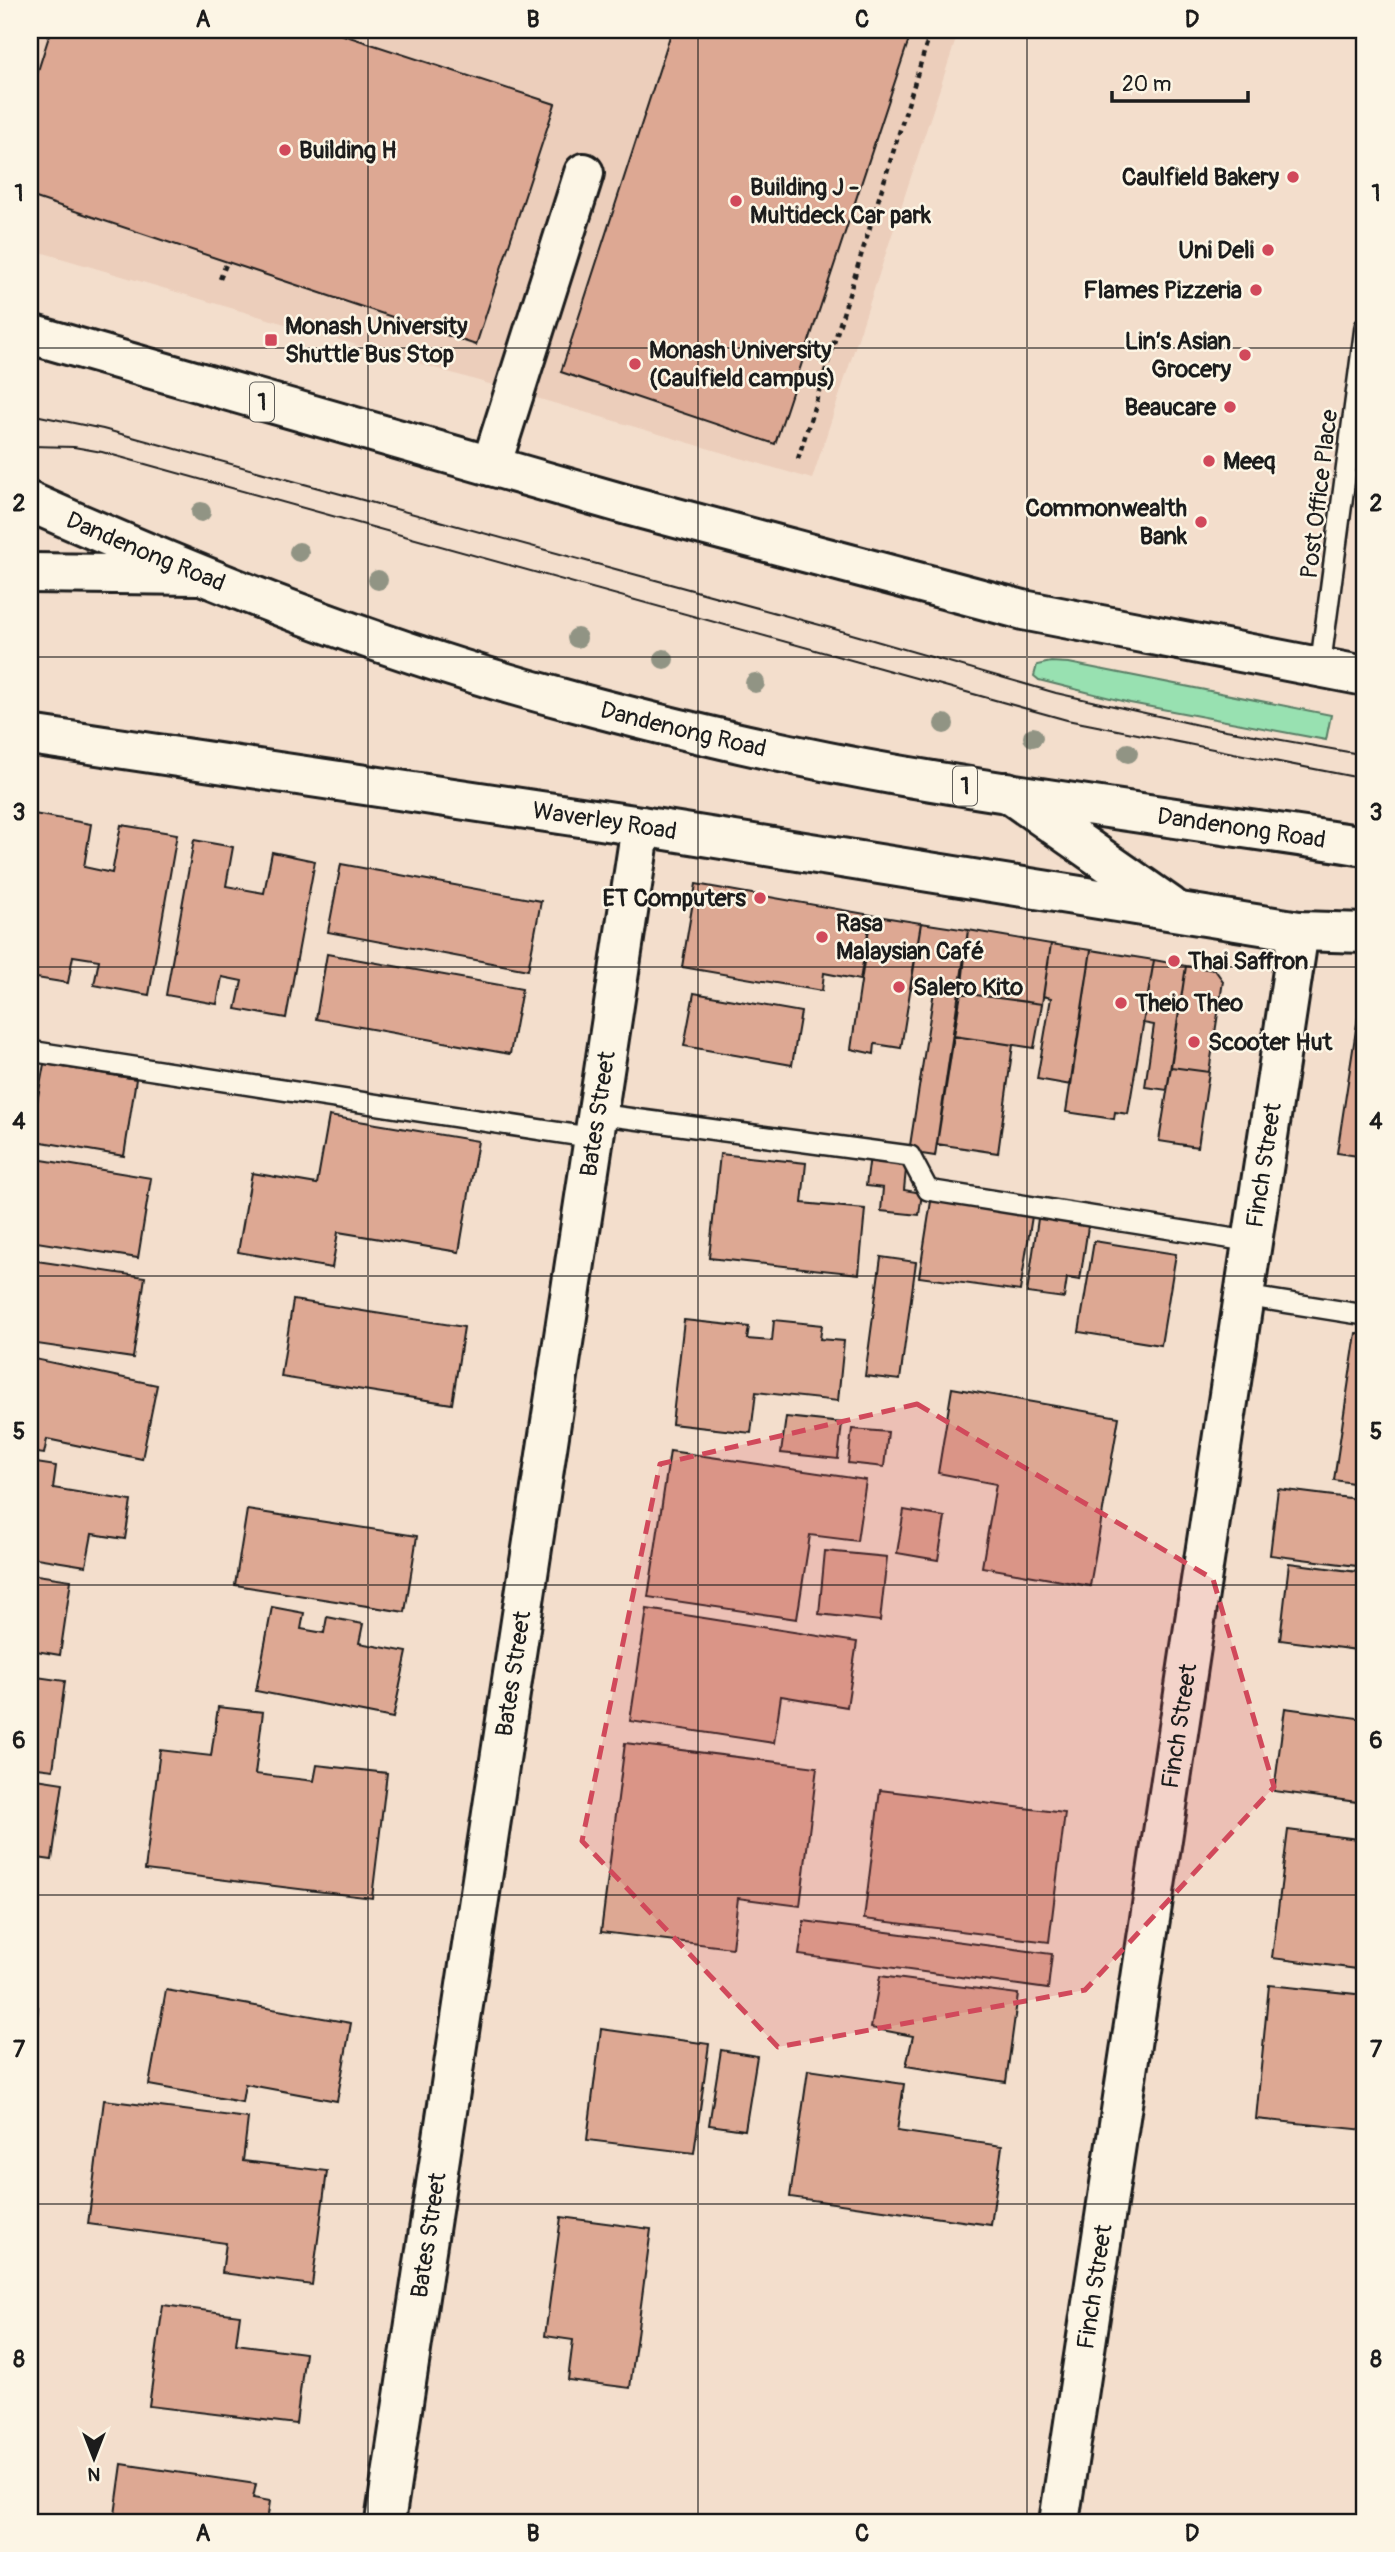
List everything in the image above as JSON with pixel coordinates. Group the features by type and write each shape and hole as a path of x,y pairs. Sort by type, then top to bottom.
{"main road":[{"path":"491,466 584,173"},
{"name":"1","path":"31,335 491,466 1023,610 1365,676"},
{"name":"Dandenong Road","path":"30,502 198,575 398,649 570,701 829,762 1365,846"},
{"path":"30,573 198,575"},
{"name":"Waverley Road","path":"30,735 641,826 1299,931 1363,933"},
{"name":"Waverley Road","path":"1007,792 1178,911"},
{"name":"Bates Street","path":"385,2522 641,826"},
{"name":"Finch Street","path":"1059,2522 1299,931"}],"lane":[{"name":"Post Office Place","path":"1320,668 1365,327"},
{"path":"30,1051 595,1126 910,1156 928,1190 1253,1242"},
{"path":"1245,1296 1365,1315"}],"path":[{"path":"30,45 34,30"},
{"path":"347,36 349,30"},
{"path":"798,459 931,30"},
{"path":"220,279 227,262"}],"highlighted area":[{"path":"917,1404 1213,1579 1274,1787 1085,1990 778,2047 582,1841 660,1464"}],"shaded area":[{"name":"Monash University (Caulfield campus)","path":"30,30 959,30 812,479 30,249"}],"green space":[{"path":"1051,662 1069,663 1331,715 1326,740 1130,703 1039,680 1034,676 1037,665"}],"building":[{"name":"Building H","path":"51,30 328,30 555,104 476,345 30,196 30,96"},
{"name":"Building J - Multideck Car park","path":"672,30 912,30 775,444 561,372"},
{"path":"34,814 91,824 84,867 112,873 121,825 177,834 149,995 94,985 99,960 73,956 68,983 30,977 30,836"},
{"path":"194,840 233,847 226,886 264,893 272,852 315,861 286,1018 236,1009 242,981 222,977 217,1004 166,995"},
{"path":"341,864 541,901 528,970 328,932"},
{"path":"696,884 871,915 860,980 824,973 822,991 682,967"},
{"path":"871,915 921,923 901,1048 875,1044 874,1054 851,1049"},
{"path":"921,923 968,930 935,1156 909,1152 934,991 910,988"},
{"path":"968,930 1051,944 1042,1004 961,993"},
{"path":"1051,944 1091,950 1071,1085 1037,1079 1051,998 1043,996"},
{"path":"1091,950 1154,960 1128,1114 1115,1112 1114,1119 1066,1112"},
{"path":"327,954 522,989 510,1054 316,1019"},
{"path":"1154,960 1186,966 1167,1090 1145,1087 1154,1025 1143,1023"},
{"name":"Scooter Hut","path":"1186,966 1215,970 1223,981 1209,1072 1171,1067"},
{"path":"1362,991 1365,992 1365,1157 1337,1153"},
{"path":"694,993 801,1012 792,1065 684,1046"},
{"path":"961,993 1042,1004 1034,1048 954,1036"},
{"path":"954,1036 1013,1045 998,1153 937,1144"},
{"path":"44,1064 136,1079 124,1156 30,1140"},
{"path":"1171,1067 1209,1072 1198,1147 1159,1141"},
{"path":"329,1116 478,1141 459,1252 338,1232 332,1268 238,1252 252,1173 317,1184"},
{"path":"720,1154 806,1163 802,1203 865,1209 859,1274 709,1258"},
{"path":"870,1156 907,1159 904,1190 922,1193 919,1215 881,1211 883,1188 866,1186"},
{"path":"30,1158 151,1178 138,1258 30,1241"},
{"path":"932,1195 1033,1210 1020,1291 919,1277"},
{"path":"1039,1212 1089,1220 1080,1280 1067,1278 1064,1298 1027,1293"},
{"path":"1094,1241 1176,1254 1161,1345 1079,1332"},
{"path":"881,1257 916,1262 900,1380 865,1376"},
{"path":"30,1260 145,1277 133,1358 30,1343"},
{"path":"293,1300 464,1327 452,1404 281,1377"},
{"path":"684,1320 749,1327 747,1339 772,1341 774,1320 822,1325 820,1339 844,1341 838,1401 756,1392 751,1433 672,1424"},
{"path":"1356,1333 1365,1334 1365,1485 1334,1480"},
{"path":"30,1358 157,1385 142,1459 47,1439 44,1454 30,1452"},
{"path":"952,1388 1119,1417 1090,1586 982,1567 996,1484 938,1473"},
{"path":"786,1417 842,1423 838,1459 781,1453"},
{"path":"852,1429 888,1432 884,1467 848,1463"},
{"path":"670,1451 866,1480 857,1541 810,1535 797,1619 648,1597"},
{"path":"30,1462 56,1466 53,1488 131,1501 125,1539 92,1534 86,1566 30,1557"},
{"path":"1278,1489 1365,1500 1365,1567 1270,1555"},
{"path":"247,1510 417,1536 405,1612 235,1585"},
{"path":"904,1510 945,1517 938,1560 897,1553"},
{"path":"825,1551 887,1557 880,1621 819,1614"},
{"path":"1289,1563 1365,1573 1365,1651 1280,1640"},
{"path":"30,1574 71,1580 60,1655 30,1650"},
{"path":"272,1607 304,1613 301,1629 324,1633 327,1617 363,1624 359,1643 407,1652 393,1718 256,1691"},
{"path":"647,1609 857,1642 847,1707 781,1696 774,1743 630,1721"},
{"path":"30,1676 65,1681 53,1770 30,1767"},
{"path":"218,1707 263,1712 255,1774 314,1781 317,1765 387,1773 372,1898 145,1870 160,1750 211,1756"},
{"path":"1285,1708 1365,1719 1365,1803 1274,1791"},
{"path":"625,1743 817,1767 800,1906 738,1898 732,1948 601,1932"},
{"path":"30,1778 63,1783 52,1860 30,1857"},
{"path":"880,1790 1065,1813 1049,1942 864,1919"},
{"path":"1288,1830 1365,1840 1365,1970 1272,1958"},
{"path":"804,1921 1052,1954 1048,1989 799,1955"},
{"path":"880,1976 1018,1994 1006,2082 906,2066 913,2036 871,2028"},
{"path":"1269,1985 1365,1995 1365,2130 1256,2119"},
{"path":"166,1990 351,2023 337,2101 245,2084 242,2102 149,2085"},
{"path":"30,2006 38,2007 30,2081"},
{"path":"601,2029 709,2044 694,2153 587,2140"},
{"path":"721,2050 757,2056 745,2130 709,2125"},
{"path":"808,2070 904,2084 897,2131 1002,2146 991,2225 790,2197"},
{"path":"104,2100 248,2118 243,2161 327,2171 312,2285 222,2273 226,2243 88,2224"},
{"path":"561,2217 651,2229 630,2388 568,2380 573,2340 545,2336"},
{"path":"163,2305 240,2315 236,2344 305,2353 296,2424 149,2406"},
{"path":"122,2464 256,2484 253,2498 270,2501 267,2522 114,2522"}],"tram line":[{"path":"30,414 103,429 831,628 1056,693 1198,725 1365,755"},
{"path":"30,446 74,447 102,452 1067,720 1365,779"}],"place":[{"name":"Building H","path":"285,150"},
{"name":"Caulfield Bakery","path":"1293,177"},
{"name":"Building J - Multideck Car park","path":"736,201"},
{"name":"Uni Deli","path":"1268,250"},
{"name":"Flames Pizzeria","path":"1256,290"},
{"name":"Monash University Shuttle Bus Stop","path":"271,340"},
{"name":"Lin’s Asian Grocery","path":"1245,355"},
{"name":"Monash University (Caulfield campus)","path":"635,364"},
{"name":"Beaucare","path":"1230,407"},
{"name":"Meeq","path":"1209,461"},
{"name":"Commonwealth Bank","path":"1201,522"},
{"name":"ET Computers","path":"760,898"},
{"name":"Rasa Malaysian Café","path":"822,937"},
{"name":"Thai Saffron","path":"1174,961"},
{"name":"Salero Kito","path":"899,987"},
{"name":"Theio Theo","path":"1121,1003"},
{"name":"Scooter Hut","path":"1194,1042"}]}
